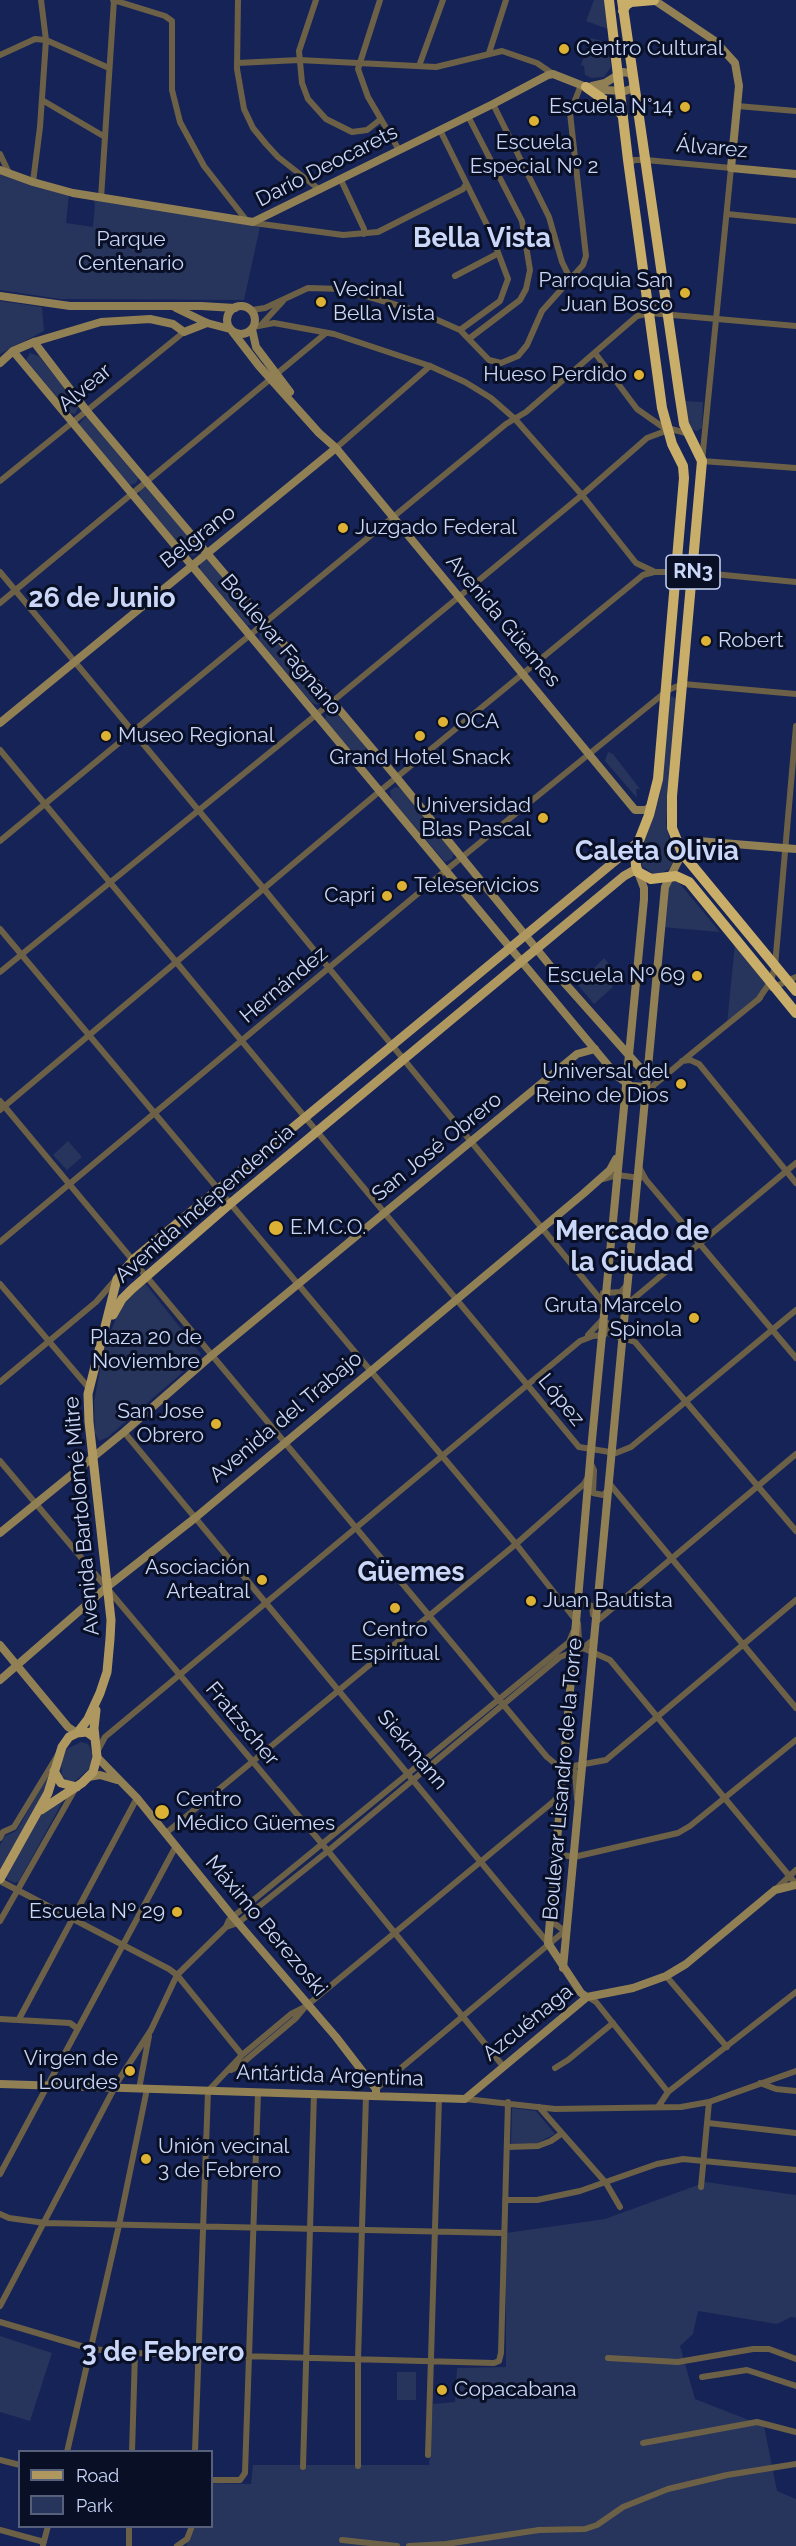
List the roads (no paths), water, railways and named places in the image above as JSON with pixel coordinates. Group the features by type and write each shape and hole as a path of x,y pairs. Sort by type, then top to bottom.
{"highway":[{"path":"609,0 617,59 614,77"},
{"path":"654,0 631,2 623,6 679,392 689,436 702,461"},
{"name":"RN3","path":"614,77 621,91 660,397 667,430 683,466 684,478 658,779 652,805 638,842 635,858 638,872"},
{"path":"584,86 623,116"},
{"path":"660,397 667,400 673,399 679,392"},
{"name":"RN3","path":"702,461 671,813 672,828 682,853 775,966 791,978 796,991"},
{"path":"638,872 651,879 670,877 682,878 689,882 796,1013"}],"main road":[{"name":"Avenida Independencia","path":"103,1336 112,1290 117,1279 134,1260 638,842"},
{"name":"Avenida Independencia","path":"103,1336 117,1306 147,1275 624,876 638,872"},
{"path":"112,1290 118,1296 132,1289"},
{"name":"Avenida Bartolomé Mitre","path":"94,1738 95,1715 107,1672 110,1639 107,1587 89,1422 88,1387 103,1336"},
{"name":"Avenida Bartolomé Mitre","path":"78,1732 88,1719 100,1693"},
{"path":"0,1880 52,1783 60,1750 69,1737 78,1732 87,1732 94,1738 97,1755 95,1766 78,1786 36,1815"},
{"path":"54,1771 60,1783 78,1786"}],"street":[{"path":"33,182 46,40 41,0"},
{"path":"101,198 114,0 165,16 172,21 172,90 180,122 204,166 251,222 343,235 378,232 463,189 466,184"},
{"path":"238,0 237,63 244,109 254,128 278,157 321,191"},
{"path":"316,0 301,42 299,60 302,83 308,99 326,119 352,132 367,130 381,119"},
{"path":"380,0 358,64 362,86 399,150"},
{"path":"419,66 443,0"},
{"path":"489,53 506,0"},
{"path":"654,0 715,41 731,57 739,78 702,461 796,468"},
{"path":"0,55 34,39 46,40 109,68"},
{"path":"237,63 299,60 436,67 489,53 508,52 537,63 553,74 584,86 621,91 631,89 634,78 626,72 605,83 584,86"},
{"name":"Darío Deocarets","path":"4,171 33,182 101,198 251,222 321,191 542,77 553,74"},
{"path":"0,296 70,306 245,307 252,310 265,308 308,288 342,289 406,308 460,330 489,360 501,363 513,360 523,352 542,310 583,265 586,256 570,113 584,86"},
{"path":"42,100 105,137"},
{"path":"493,104 549,217 562,262 570,278"},
{"path":"737,106 796,111"},
{"path":"468,116 522,221 530,270 526,289 520,300 470,338"},
{"path":"440,130 490,231 508,279 504,294 495,306 460,330"},
{"path":"0,154 4,171"},
{"name":"Álvarez","path":"629,167 634,160 646,160 796,174"},
{"path":"341,180 364,229 364,234"},
{"path":"726,214 796,221"},
{"path":"455,276 497,254"},
{"path":"650,313 663,303 665,292"},
{"path":"173,306 201,323 246,332 255,327 285,298"},
{"name":"Alvear","path":"0,481 184,332 201,323 215,307"},
{"path":"231,330 227,319 231,310 235,308"},
{"path":"252,310 255,327"},
{"path":"0,841 515,419 637,316 650,313 796,326"},
{"path":"0,363 13,351 86,325 135,319 165,321 184,332"},
{"path":"255,327 274,323 326,333 381,348 465,382 491,398 515,419 582,495 636,563 654,572"},
{"name":"Avenida Güemes","path":"255,327 256,347 274,377"},
{"name":"Avenida Güemes","path":"231,330 394,518 635,810 644,810 652,805"},
{"path":"0,603 326,333"},
{"name":"Boulevar Fagnano","path":"34,342 86,410 333,701 537,949 642,1070 646,1084"},
{"name":"Boulevar Fagnano","path":"13,351 617,1076"},
{"path":"595,353 637,409 667,430"},
{"path":"332,445 430,366"},
{"path":"0,972 197,809 333,701 582,495 647,438 667,430 680,430 689,436"},
{"name":"Belgrano","path":"0,723 190,565 208,553 332,445"},
{"path":"0,572 594,1289 608,1313 607,1330 616,1336"},
{"path":"579,1803 575,1794 576,1773 551,1762 211,1356 147,1275 1,1106 89,1036 380,791 638,579 654,572 693,572 796,582"},
{"path":"683,684 796,694"},
{"name":"Hernández","path":"0,1242 445,871 665,693 683,684"},
{"path":"772,984 796,726"},
{"name":"López","path":"0,750 304,1118 457,1297 574,1443 592,1455"},
{"path":"682,853 690,844 698,841 796,849"},
{"name":"Boulevar Lisandro de la Torre","path":"563,1968 611,1453 616,1336 622,1325 624,1311 665,887 682,853"},
{"name":"Boulevar Lisandro de la Torre","path":"548,1943 562,1768 644,891 643,881 638,872"},
{"path":"0,929 516,1544 580,1626 579,1642 583,1648 610,1660 796,1885 775,1890"},
{"path":"644,1102 649,1091 657,1083 758,1000 772,984 791,978"},
{"name":"San José Obrero","path":"0,1533 577,1054 595,1049"},
{"path":"682,1061 690,1060 699,1064 796,1183"},
{"path":"617,1076 635,1088 657,1083"},
{"path":"617,1076 624,1100"},
{"name":"Avenida del Trabajo","path":"0,1680 107,1587 195,1518 457,1297 543,1228 610,1170 619,1153"},
{"path":"638,1155 640,1170 646,1180 796,1358"},
{"path":"624,1311 633,1296 701,1244 796,1163"},
{"path":"597,1182 617,1175 646,1180"},
{"path":"0,1382 103,1296 117,1279"},
{"path":"0,1284 88,1387"},
{"path":"594,1289 606,1293 621,1292 626,1286"},
{"path":"592,1455 619,1452 631,1446 796,1310"},
{"path":"97,1755 102,1741 110,1733 596,1329 604,1316"},
{"path":"580,1341 603,1335 616,1336 635,1342 687,1400 796,1532"},
{"name":"Siekmann","path":"124,1432 548,1943 581,1993 596,2002 668,2092"},
{"path":"596,1622 796,1454"},
{"path":"592,1455 593,1493 603,1495 608,1486"},
{"path":"592,1455 607,1459 608,1486 796,1708"},
{"name":"Fratzscher","path":"0,1461 328,1851 502,2066"},
{"path":"166,1833 428,1614 516,1544 580,1488 589,1477"},
{"path":"562,1768 606,1760 796,1600"},
{"path":"0,2306 114,2088 151,2030 177,1975 226,1927 328,1851 560,1657 583,1648 595,1638 592,1628 592,1606 584,1604 577,1609"},
{"path":"236,1920 322,1845 568,1642 576,1623"},
{"path":"0,1645 62,1721 78,1732"},
{"path":"1,1833 14,1827 60,1750 66,1731 62,1721"},
{"path":"94,1738 110,1733"},
{"path":"556,1847 563,1855 574,1857 678,1833 796,1740"},
{"name":"Máximo Berezoski","path":"97,1755 123,1782 307,2006 336,2037 373,2094"},
{"path":"88,1777 100,1775 123,1782"},
{"path":"0,1921 65,1803 78,1786"},
{"path":"228,2071 238,2066 295,2019 307,2006 554,1801 561,1792"},
{"path":"19,2019 136,1798"},
{"path":"0,2174 176,1846"},
{"name":"Azcuénaga","path":"465,2099 587,1997 633,1988 666,1976 686,1964 796,1870"},
{"path":"0,1880 177,1975 242,2055"},
{"path":"552,1888 556,1903 555,1924 562,1929 567,1929"},
{"path":"358,2466 362,2230 373,2094 567,1929"},
{"path":"666,1976 727,2047"},
{"path":"658,2107 668,2092 796,1992"},
{"path":"195,2450 208,2091 242,2055 291,2014 307,2006"},
{"path":"0,2019 70,2023 78,2029"},
{"path":"555,2068 613,2023"},
{"path":"67,2450 119,2225 151,2030"},
{"name":"Antártida Argentina","path":"0,2084 258,2093 373,2094 508,2102 573,2109 681,2107 709,2102 796,2071"},
{"path":"759,2083 776,2089 796,2091"},
{"path":"213,2480 243,2478 258,2093"},
{"path":"303,2467 314,2093"},
{"path":"428,2455 439,2098"},
{"path":"0,2322 91,2349 135,2354 430,2362 494,2363 499,2361 508,2102"},
{"path":"701,2187 709,2102"},
{"path":"538,2107 606,2183 620,2207"},
{"path":"708,2123 796,2133"},
{"path":"507,2147 538,2146 561,2134"},
{"path":"505,2200 543,2199 606,2183 669,2161 702,2159 796,2170"},
{"path":"0,2214 9,2218 45,2223 503,2233"},
{"path":"608,2358 678,2362 753,2349 768,2349 796,2359"},
{"path":"132,2450 135,2354"},
{"path":"702,2377 747,2370 796,2386"},
{"path":"643,2443 757,2422 796,2432"},
{"path":"0,2460 18,2464"},
{"path":"409,2546 446,2544 539,2530 585,2529 597,2525 633,2502 668,2489 727,2475 796,2464"},
{"path":"0,2530 43,2544 47,2528"},
{"path":"129,2528 129,2546"},
{"path":"177,2546 187,2539 191,2528"},
{"path":"342,2540 397,2546"}],"place":[{"name":"Centro Cultural","path":"564,49"},
{"name":"Escuela N°14","path":"685,107"},
{"name":"Escuela Especial Nº 2","path":"534,121"},
{"name":"Parroquia San Juan Bosco","path":"685,293"},
{"name":"Vecinal Bella Vista","path":"321,302"},
{"name":"Hueso Perdido","path":"639,375"},
{"name":"Juzgado Federal","path":"343,528"},
{"name":"Robert","path":"706,641"},
{"name":"OCA","path":"443,722"},
{"name":"Museo Regional","path":"106,736"},
{"name":"Grand Hotel Snack","path":"420,736"},
{"name":"Universidad Blas Pascal","path":"543,818"},
{"name":"Teleservicios","path":"402,886"},
{"name":"Capri","path":"387,896"},
{"name":"Escuela Nº 69","path":"697,976"},
{"name":"Universal del Reino de Dios","path":"681,1084"},
{"name":"E.M.C.O.","path":"276,1228"},
{"name":"Gruta Marcelo Spinola","path":"694,1318"},
{"name":"San Jose Obrero","path":"216,1424"},
{"name":"Asociación Arteatral","path":"262,1580"},
{"name":"Juan Bautista","path":"531,1601"},
{"name":"Centro Espiritual","path":"395,1608"},
{"name":"Centro Médico Güemes","path":"162,1812"},
{"name":"Escuela Nº 29","path":"177,1912"},
{"name":"Virgen de Lourdes","path":"130,2071"},
{"name":"Unión vecinal 3 de Febrero","path":"146,2159"},
{"name":"Copacabana","path":"442,2390"}],"district":[{"name":"Bella Vista","path":"482,239"},
{"name":"26 de Junio","path":"102,599"},
{"name":"Caleta Olivia","path":"657,852"},
{"name":"Mercado de la Ciudad","path":"632,1248"},
{"name":"Güemes","path":"411,1573"},
{"name":"3 de Febrero","path":"163,2353"}],"park label":[{"name":"Parque Centenario","path":"131,252"},
{"name":"Plaza 20 de Noviembre","path":"146,1350"}]}
